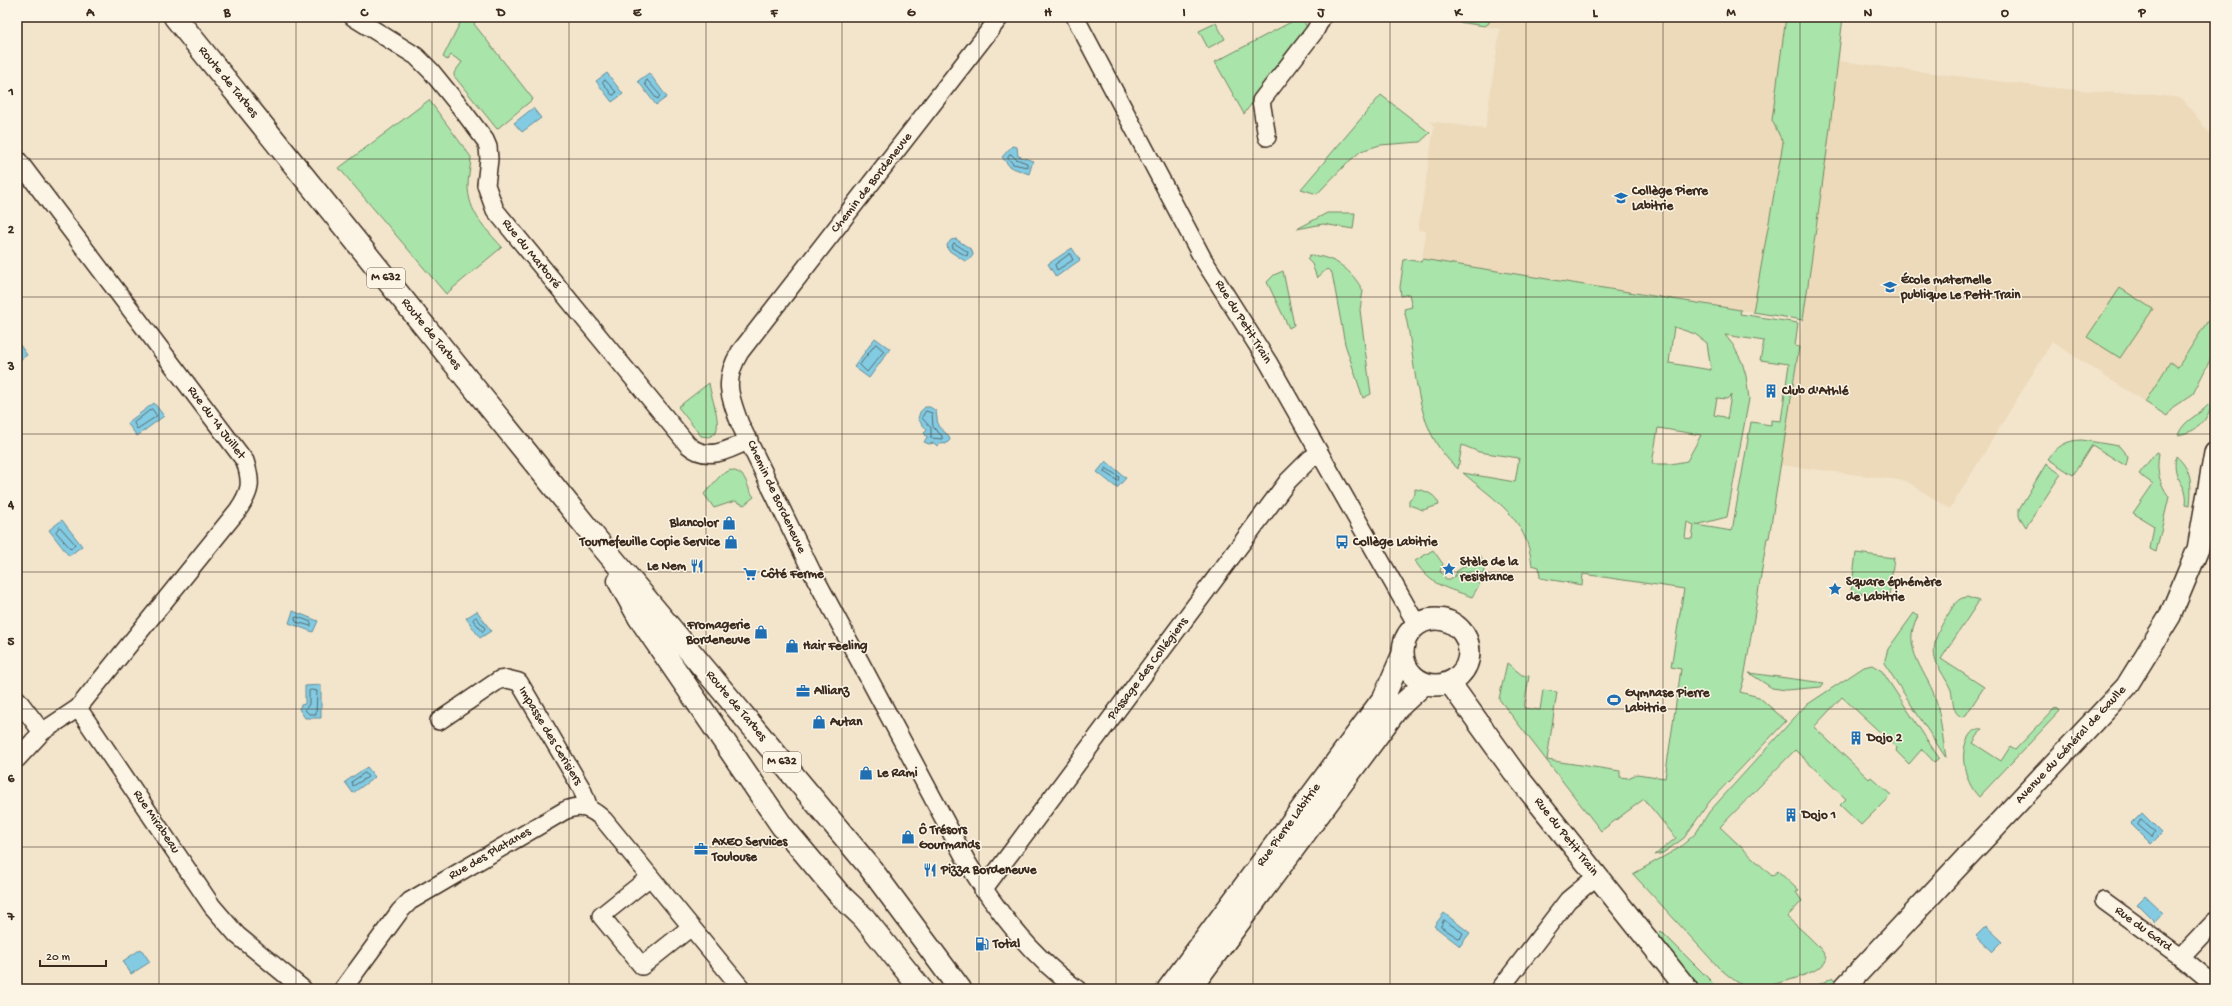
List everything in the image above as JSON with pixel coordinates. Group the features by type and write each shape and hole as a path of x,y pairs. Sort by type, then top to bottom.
{"main road":[{"name":"Route de Tarbes","path":"175,17 597,540 868,866 960,989"},
{"name":"Route de Tarbes","path":"597,540 639,617 782,826 840,894 864,918 921,989"}],"street":[{"name":"Rue du Marboré","path":"353,17 416,56 431,70 461,108 485,140 488,147 489,159 486,185 489,198 495,210 688,446 695,451 709,454 721,453 748,440"},
{"name":"Chemin de Bordeneuve","path":"1000,17 740,352 731,369 729,391 736,413 748,440 826,600 983,890 1031,948 1077,989"},
{"name":"Rue du Petit Train","path":"1075,17 1203,259 1248,330 1417,624"},
{"path":"1267,137 1261,101 1315,31 1322,17"},
{"name":"Rue du 14 Juillet","path":"17,159 245,461 249,475 250,487 238,510 78,708"},
{"name":"Avenue du Général de Gaulle","path":"1843,989 2126,687 2170,616 2198,549 2215,452"},
{"name":"Passage des Collégiens","path":"983,890 1288,481 1310,459 1319,453"},
{"path":"1436,619 1455,626 1462,633 1468,644 1469,655 1466,666 1459,676 1450,683 1437,686 1424,684 1414,678 1406,668 1402,656 1403,644 1408,633 1417,624 1436,619"},
{"name":"Rue Pierre Labitrie","path":"1168,989 1384,697 1402,656"},
{"name":"Impasse des Cerisiers","path":"440,721 499,680 507,678 519,682 582,789 589,808"},
{"name":"Rue du Petit Train","path":"1450,683 1514,772 1687,989"},
{"name":"Rue Pierre Labitrie","path":"1190,989 1398,708 1424,684"},
{"path":"17,699 42,732"},
{"path":"17,759 42,732 78,708"},
{"name":"Rue Mirabeau","path":"78,708 212,906 237,935 303,989"},
{"name":"Rue des Platanes","path":"344,989 400,911 415,898 564,811 575,807 589,808"},
{"path":"589,808 604,820 742,989"},
{"path":"1500,989 1568,900 1596,876"},
{"path":"650,877 601,916 642,966 691,927"},
{"name":"Rue du Gard","path":"2104,901 2181,957 2215,985"},
{"name":"Rue du Gard","path":"2181,957 2215,922"}],"shaded area":[{"path":"1447,17 1843,17 1839,61 2044,87 2116,93 2130,92 2182,98 2215,140 2215,323 2209,319 2178,367 2170,362 2145,402 2052,342 1950,509 1906,481 1780,465 1802,320 1422,259 1426,231 1418,230 1434,127 1430,121 1485,129 1500,29 1445,20"}],"green space":[{"path":"463,17 477,17 474,24 533,99 497,129 454,76 454,73 462,62 451,55 447,60 443,57"},
{"path":"1447,17 1490,17 1489,23 1485,26 1445,20"},
{"path":"1786,17 1843,17 1828,144 1803,320 1753,312 1783,143 1772,120"},
{"path":"1300,19 1305,23 1307,29 1244,114 1215,62 1291,22"},
{"path":"1216,23 1225,39 1208,48 1199,31"},
{"path":"1381,95 1430,133 1420,142 1380,145 1361,151 1317,194 1301,189"},
{"path":"429,100 471,157 468,185 471,203 479,219 502,247 446,294 339,168"},
{"path":"1327,213 1355,213 1353,229 1323,224 1297,229"},
{"path":"1310,255 1335,261 1348,270 1363,291 1360,310 1371,394 1363,398 1345,344 1332,273 1327,269 1317,278 1312,264 1307,259"},
{"path":"1404,259 1421,262 1422,259 1741,310 1740,314 1798,323 1795,346 1799,347 1769,538 1767,538 1744,679 1740,692 1759,697 1786,721 1710,801 1684,838 1663,853 1655,855 1676,838 1644,799 1601,831 1499,699 1507,663 1522,675 1529,676 1524,708 1540,710 1543,690 1557,692 1547,760 1620,771 1620,777 1628,778 1637,774 1665,778 1681,669 1671,667 1684,589 1583,574 1582,585 1540,578 1539,567 1532,565 1529,549 1524,535 1517,523 1498,502 1463,473 1515,482 1519,458 1479,452 1462,445 1458,469 1443,453 1432,435 1424,415 1419,394 1404,309 1412,307 1409,294 1401,296 1400,287","holes":["1674,327 1695,334 1707,343 1711,370 1669,363","1725,335 1764,341 1760,360 1789,364 1781,421 1771,420 1771,425 1751,422 1732,531 1696,525 1727,517 1749,399 1746,376 1742,362 1733,345","1731,395 1727,420 1725,417 1714,415 1717,398 1727,399","1658,428 1701,435 1687,461 1671,464 1652,464","1687,522 1694,525 1692,539 1685,538"]},
{"path":"1283,271 1294,325 1289,328 1267,282 1274,275"},
{"path":"2120,288 2153,309 2120,358 2087,337"},
{"path":"2209,319 2215,323 2215,350 2193,394 2173,407 2167,416 2145,402 2170,362 2178,367"},
{"path":"709,383 715,408 717,427 716,433 709,437 701,436 678,407"},
{"path":"2209,404 2212,405 2207,417 2200,425 2191,431 2178,435 2188,421"},
{"path":"2082,440 2119,446 2128,457 2126,466 2092,445 2073,475 2048,459 2059,447 2072,441"},
{"path":"2156,452 2159,453 2159,476 2169,497 2156,552 2150,549 2154,526 2133,513 2153,484 2139,474"},
{"path":"2176,456 2185,467 2190,478 2190,505 2186,504 2185,491 2176,471"},
{"path":"2046,464 2061,474 2026,527 2019,516 2019,509"},
{"path":"730,470 736,471 743,476 754,497 744,505 735,501 714,508 704,494 720,476"},
{"path":"1415,489 1430,494 1436,498 1439,505 1423,510 1409,505 1409,500 1415,494"},
{"path":"1433,550 1443,564 1440,571 1446,579 1450,579 1455,576 1457,571 1481,556 1484,572 1481,582 1472,597 1440,585 1421,570 1415,561"},
{"path":"1856,553 1894,558 1889,597 1851,592"},
{"path":"1967,597 1979,601 1941,659 1984,687 1966,715 1962,717 1956,713 1951,690 1936,662 1934,649 1942,624 1956,602"},
{"path":"1914,613 1918,616 1913,628 1912,639 1914,650 1917,661 1937,703 1946,758 1884,663 1888,649"},
{"path":"1872,665 1882,671 1939,758 1934,762 1922,749 1909,764 1896,751 1897,748 1842,697 1814,727 1869,779 1871,777 1891,795 1861,825 1840,805 1846,799 1795,750 1720,827 1772,876 1778,871 1799,891 1796,892 1802,901 1787,917 1816,944 1825,956 1826,960 1823,965 1814,971 1790,980 1764,986 1747,987 1736,981 1719,968 1633,874 1679,848 1696,833 1709,812 1805,706 1864,667"},
{"path":"1749,673 1824,683 1821,687 1786,690 1772,688"},
{"path":"2056,707 2060,711 1979,797 1970,784 1965,768 1964,751 1971,733 1976,729 1982,729 1973,743 2001,761 2010,747 2015,750"},
{"path":"1661,931 1715,985 1721,989 1700,989 1657,935"},
{"path":"1833,977 1836,980 1828,989 1811,989"}],"water":[{"path":"607,73 623,94 612,102 596,81"},
{"path":"649,73 667,97 656,105 638,81"},
{"path":"533,108 541,118 522,132 514,123"},
{"path":"1012,146 1017,147 1018,156 1033,161 1029,174 1010,167 1002,157"},
{"path":"956,239 972,250 973,255 969,260 965,261 948,250 947,245 951,240"},
{"path":"1072,248 1080,260 1056,277 1048,264"},
{"path":"875,338 890,349 869,378 854,367"},
{"path":"17,341 27,355 17,362"},
{"path":"154,403 164,416 137,436 127,423"},
{"path":"925,407 930,407 936,411 938,426 949,436 950,440 946,444 940,443 937,446 934,443 929,444 924,442 927,437 924,433 927,430 918,419 920,412"},
{"path":"1106,461 1126,478 1117,488 1097,472"},
{"path":"62,520 82,546 69,556 49,530"},
{"path":"293,611 318,621 313,632 289,623"},
{"path":"477,611 491,631 480,638 466,618"},
{"path":"321,685 321,718 305,718 299,709 301,705 305,704 305,686"},
{"path":"367,767 375,777 353,793 345,782"},
{"path":"2142,813 2162,833 2151,844 2131,824"},
{"path":"2145,896 2163,913 2155,922 2137,904"},
{"path":"1444,913 1470,933 1460,946 1434,926"},
{"path":"1986,926 2003,942 1993,952 1976,936"},
{"path":"141,949 150,962 131,974 123,961"}],"place":[{"name":"Collège Pierre Labitrie","path":"1621,198"},
{"name":"École maternelle publique Le Petit Train","path":"1890,287"},
{"name":"Club d'Athlé","path":"1771,391"},
{"name":"Blancolor","path":"729,523"},
{"name":"Tournefeuille Copie Service","path":"731,542"},
{"name":"Collège Labitrie","path":"1342,542"},
{"name":"Le Nem","path":"697,566"},
{"name":"Stèle de la resistance","path":"1449,569"},
{"name":"Côté Ferme","path":"750,574"},
{"name":"Square éphémère de Labitrie","path":"1835,589"},
{"name":"Fromagerie Bordeneuve","path":"761,632"},
{"name":"Hair Feeling","path":"792,646"},
{"name":"Allianz","path":"803,691"},
{"name":"Gymnase Pierre Labitrie","path":"1614,700"},
{"name":"Autan","path":"819,722"},
{"name":"Dojo 2","path":"1856,738"},
{"name":"Le Rami","path":"866,773"},
{"name":"Dojo 1","path":"1791,815"},
{"name":"Ô Trésors Gourmands","path":"908,837"},
{"name":"AXEO Services Toulouse","path":"701,849"},
{"name":"Pizza Bordeneuve","path":"930,870"},
{"name":"Total","path":"982,944"}]}
